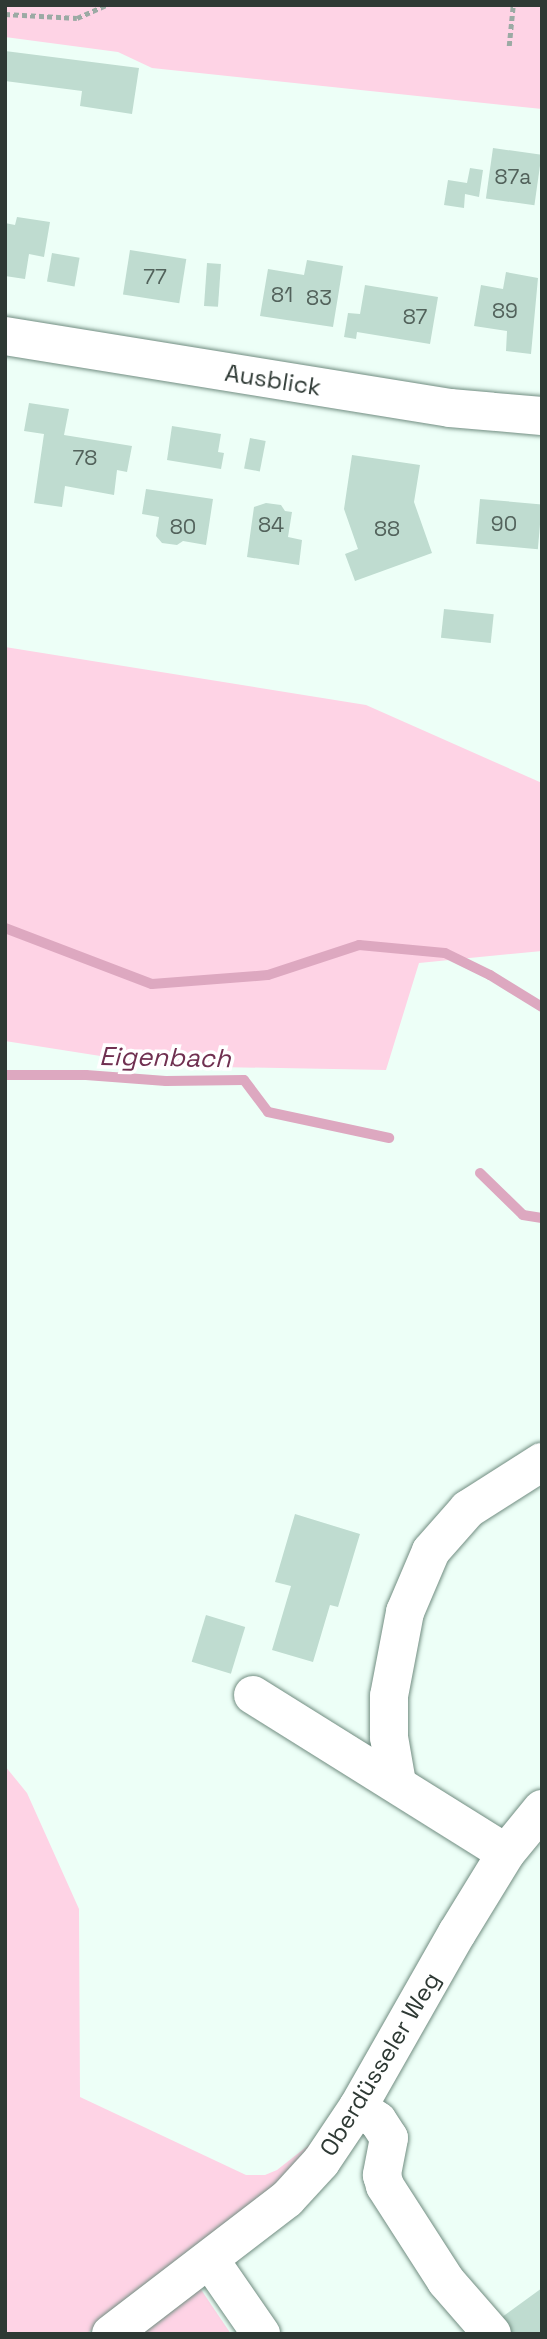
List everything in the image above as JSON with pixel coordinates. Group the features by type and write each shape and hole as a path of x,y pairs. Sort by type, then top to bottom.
{"street":[{"name":"Ausblick","path":"5,337 450,408 542,416"},
{"path":"397,1783 389,1737 389,1696 405,1612 431,1551 468,1509 542,1462"},
{"path":"253,1695 506,1853"},
{"name":"Oberdüsseler Weg","path":"111,2334 287,2199 309,2177 358,2107 506,1853 542,1809"},
{"path":"358,2107 378,2121 388,2138 383,2169 386,2186 446,2281 492,2334"},
{"path":"209,2260 261,2334"}],"path":[{"path":"5,14 77,18 106,5"},
{"path":"509,46 513,5"}],"shaded area":[{"path":"5,5 542,5 542,109 152,68 118,52 5,37"},
{"path":"5,647 366,705 542,783 542,951 419,963 386,1070 164,1066 5,1041"},
{"path":"5,1766 27,1793 79,1909 80,2097 246,2175 265,2175 277,2170 310,2144 308,2156 205,2247 86,2334 5,2334"},
{"path":"200,2288 231,2334 138,2334"}],"building":[{"path":"5,51 139,68 132,114 80,106 82,91 5,81"},
{"path":"493,148 542,155 534,205 486,199"},
{"path":"470,168 483,170 479,197 465,194 464,208 444,205 448,180 467,183"},
{"path":"17,217 50,222 44,257 29,254 25,279 5,276 5,223 15,225"},
{"path":"130,250 186,259 179,303 123,294"},
{"path":"52,253 80,258 75,286 47,282"},
{"path":"307,260 343,266 333,327 260,316 268,269 304,275"},
{"path":"207,263 221,264 218,307 204,306"},
{"path":"506,272 538,278 531,354 506,351 507,331 474,326 481,285 503,289"},
{"path":"365,285 438,297 430,344 357,332 356,339 344,337 348,313 360,314"},
{"path":"29,403 69,409 64,435 132,446 127,472 117,470 114,495 65,486 62,507 34,503 44,434 24,431"},
{"path":"172,426 221,434 218,452 224,453 221,469 167,460"},
{"path":"250,438 266,441 260,471 244,468"},
{"path":"352,455 420,465 414,502 432,553 355,581 345,554 358,549 344,509"},
{"path":"146,489 213,499 206,545 183,541 177,545 162,543 156,536 159,517 142,514"},
{"path":"480,499 542,504 538,549 476,544"},
{"path":"266,503 281,505 285,511 292,512 288,537 302,540 299,565 247,557 254,507"},
{"path":"444,609 494,614 491,643 441,638"},
{"path":"295,1514 360,1534 338,1607 330,1605 313,1662 272,1650 291,1586 275,1582"},
{"path":"206,1615 245,1627 231,1674 192,1662"},
{"path":"542,2288 542,2334 509,2334 498,2320"}],"waterway":[{"path":"5,928 152,984 268,975 359,945 445,953 490,975 542,1007"},
{"name":"Eigenbach","path":"5,1075 86,1075 166,1081 244,1080 268,1112 389,1138"},
{"name":"Eigenbach","path":"480,1173 523,1215 542,1218"}]}
